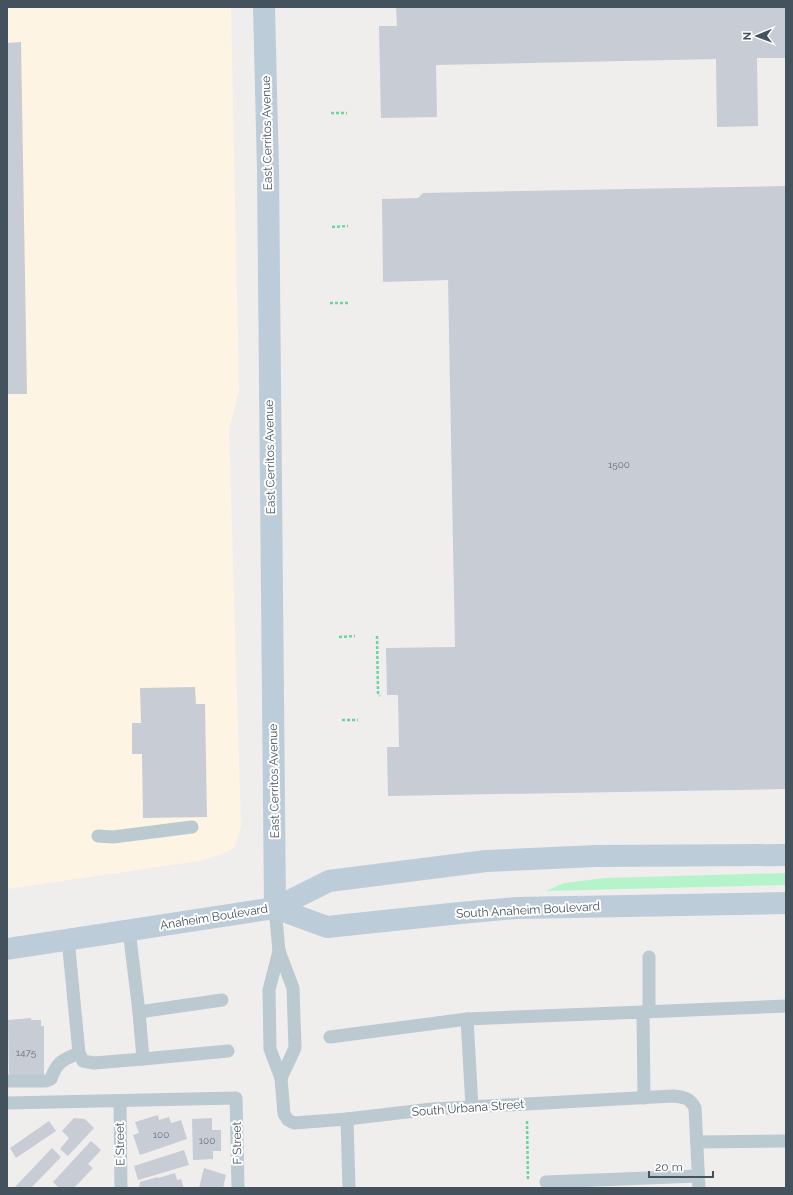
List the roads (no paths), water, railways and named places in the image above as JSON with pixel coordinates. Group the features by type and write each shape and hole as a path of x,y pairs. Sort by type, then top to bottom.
{"main road":[{"name":"East Cerritos Avenue","path":"264,7 268,187 275,908"},
{"name":"Anaheim Boulevard","path":"7,949 275,908 330,881 486,861 582,857 786,855"},
{"name":"South Anaheim Boulevard","path":"275,908 327,928 516,908 786,903"}],"lane":[{"path":"98,836 113,837 192,827"},
{"path":"275,908 279,951"},
{"path":"129,930 143,1059"},
{"path":"68,939 79,1052 83,1061 94,1063 228,1050"},
{"name":"South Urbana Street","path":"279,951 269,990 270,1049 282,1078 284,1114 288,1120 294,1123 347,1119 432,1109 674,1096 685,1097 692,1102 695,1108 697,1142"},
{"name":"South Urbana Street","path":"279,951 293,988 294,1048 282,1078"},
{"path":"644,1098 649,957"},
{"path":"139,1012 222,1000"},
{"path":"330,1036 467,1019 786,1006"},
{"path":"467,1019 472,1107"},
{"path":"7,1081 46,1081 51,1079 56,1065 79,1052"},
{"name":"F Street","path":"120,1101 236,1098 238,1188"},
{"path":"7,1103 120,1101"},
{"name":"E Street","path":"120,1101 121,1188"},
{"path":"347,1119 349,1188"},
{"path":"546,1182 698,1182 697,1142 786,1141"}]}
